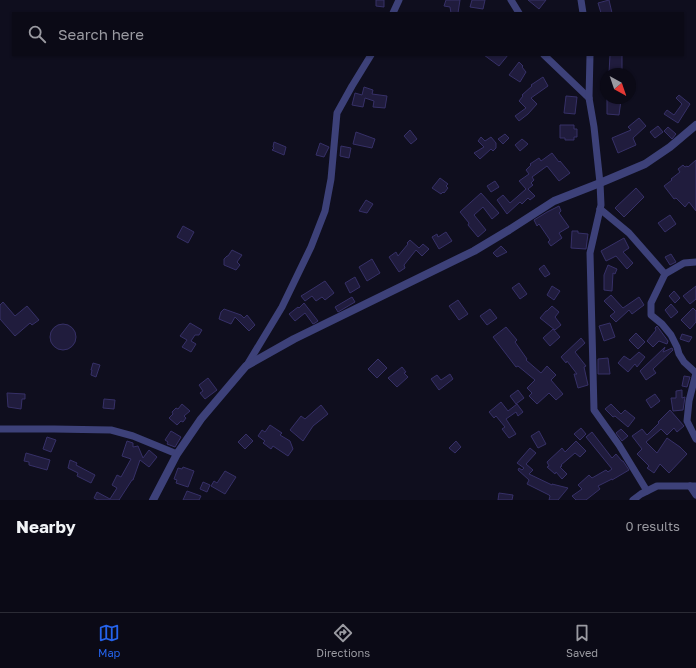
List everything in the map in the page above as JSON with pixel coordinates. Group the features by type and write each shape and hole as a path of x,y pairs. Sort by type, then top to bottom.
{"street":[{"path":"393,12 399,0"},
{"path":"511,0 518,12"},
{"path":"581,0 583,12"},
{"path":"153,500 177,454 202,419 246,366 282,307 311,247 325,211 337,113 370,56"},
{"path":"545,56 589,98"},
{"path":"590,56 589,98 594,127 601,205 590,253 594,410 619,445 647,491"},
{"path":"246,366 294,339 474,251 554,201 645,164 670,147 696,125"},
{"path":"600,209 629,233 665,274"},
{"path":"696,262 684,263 665,274 651,303 651,314 671,335 684,362 696,373 686,421 696,439"},
{"path":"0,429 111,430 133,436 177,454"},
{"path":"633,500 657,486 669,485 693,486 696,495"}],"building":[{"path":"376,0 384,0 384,7 376,6"},
{"path":"446,0 460,0 458,12 451,12 450,7 444,6"},
{"path":"472,0 485,0 483,9 470,7"},
{"path":"528,0 546,0 539,9"},
{"path":"609,0 612,12 601,12 598,3"},
{"path":"485,56 507,56 499,66"},
{"path":"610,56 622,56 622,68 609,68"},
{"path":"519,62 526,72 520,82 509,75"},
{"path":"543,77 548,86 531,98 537,104 519,121 515,116 526,108 519,101 523,96 522,95 532,86 531,85"},
{"path":"364,87 373,90 372,94 387,96 385,108 373,107 374,101 365,98 363,107 352,105 355,93 362,95"},
{"path":"679,95 690,104 678,123 664,114 667,110 674,115 682,104 676,98"},
{"path":"566,96 577,97 575,114 564,113"},
{"path":"607,104 620,104 619,115 607,114"},
{"path":"639,118 646,126 633,138 636,145 618,153 612,138 631,130 628,127"},
{"path":"560,125 574,125 574,129 577,129 577,137 574,137 574,140 565,140 565,138 560,138"},
{"path":"658,126 663,132 655,138 650,132"},
{"path":"668,127 676,134 672,139 664,131"},
{"path":"410,130 417,139 411,144 404,136"},
{"path":"356,132 375,139 372,148 353,144"},
{"path":"505,134 509,138 503,144 498,139"},
{"path":"481,137 485,141 491,137 496,143 496,148 493,151 491,149 480,159 474,153 484,147 478,141"},
{"path":"522,139 528,144 520,151 515,145"},
{"path":"274,142 286,147 284,155 272,150 274,148"},
{"path":"320,143 329,147 324,157 316,155"},
{"path":"341,146 351,148 349,158 340,156"},
{"path":"552,153 570,173 559,181 547,166 532,177 534,180 531,183 533,185 528,189 535,196 530,200 528,198 522,204 520,202 507,214 497,200 503,195 510,203 526,189 519,181 529,174 526,170 531,165 530,164 539,158 541,161"},
{"path":"696,160 696,211 689,202 685,207 676,198 674,199 664,186 680,172 678,169 683,165 688,167"},
{"path":"440,178 448,184 446,186 448,188 441,194 432,188"},
{"path":"495,181 499,187 491,192 487,186"},
{"path":"636,188 644,197 624,217 615,208"},
{"path":"481,193 499,213 492,219 483,207 474,215 486,230 478,237 460,212"},
{"path":"366,200 373,204 367,213 359,211"},
{"path":"559,206 561,211 559,213 569,227 559,233 562,238 551,246 548,242 550,240 539,224 537,226 534,220"},
{"path":"670,215 676,224 665,232 658,223"},
{"path":"183,226 194,232 188,243 177,237"},
{"path":"572,231 588,234 586,249 571,248"},
{"path":"446,232 452,241 439,249 432,237 437,234 438,237"},
{"path":"624,238 629,248 623,252 633,263 627,269 616,256 606,261 601,251"},
{"path":"410,240 419,248 423,244 429,249 422,256 416,250 404,265 405,268 399,272 389,257 396,252 398,256"},
{"path":"501,246 507,252 497,257 493,253"},
{"path":"232,250 242,255 237,262 240,265 236,270 224,265 224,259"},
{"path":"671,254 676,262 670,265 665,257"},
{"path":"372,259 380,273 367,281 359,267"},
{"path":"544,265 550,274 545,277 539,269"},
{"path":"608,265 617,269 615,274 613,273 612,291 604,290 604,275"},
{"path":"355,277 360,287 350,293 345,283"},
{"path":"325,281 334,293 325,300 322,297 316,301 312,296 305,301 301,296 306,293"},
{"path":"519,283 527,294 520,299 512,288"},
{"path":"552,286 560,291 554,300 547,295"},
{"path":"696,286 696,299 690,304 683,296"},
{"path":"674,291 680,298 675,303 669,296"},
{"path":"611,295 623,308 639,297 644,305 632,314 629,310 616,322 610,316 615,312 604,301"},
{"path":"352,297 355,302 338,312 335,307"},
{"path":"458,300 468,314 459,320 449,306"},
{"path":"3,302 15,316 27,306 39,320 32,325 30,323 15,336 0,319 0,305"},
{"path":"304,303 318,321 313,324 305,313 295,321 289,314"},
{"path":"671,304 678,312 671,318 665,310"},
{"path":"552,306 559,312 555,317 561,325 555,330 540,318"},
{"path":"693,308 696,311 696,322 690,329 681,320"},
{"path":"224,309 241,315 244,318 247,315 255,325 249,331 235,317 231,324 219,319 221,312"},
{"path":"490,309 497,318 487,325 480,316"},
{"path":"190,323 202,330 199,335 195,335 191,341 196,344 191,352 182,347 187,340 180,336"},
{"path":"610,323 615,337 604,341 599,326"},
{"path":"63,324 72,328 76,337 72,346 63,350 54,346 50,337 54,328"},
{"path":"657,326 668,341 667,344 659,341 653,347 647,341 656,330 655,328"},
{"path":"506,327 517,340 515,342 527,359 526,360 541,373 547,366 556,375 551,380 563,394 556,400 549,393 537,404 529,396 532,393 527,388 535,380 518,366 516,367 493,337"},
{"path":"553,329 560,337 550,346 543,338"},
{"path":"636,333 645,342 638,349 629,340"},
{"path":"682,334 692,337 689,342 680,339"},
{"path":"581,338 585,343 575,352 586,366 584,367 588,385 578,388 574,374 577,374 567,361 566,363 561,357"},
{"path":"665,347 663,352 672,348 673,350 653,369 656,373 646,380 640,371"},
{"path":"639,352 645,357 637,367 635,364 628,372 618,363 624,356 630,360"},
{"path":"608,358 610,374 598,374 598,359"},
{"path":"378,359 387,368 377,378 368,369"},
{"path":"93,363 100,365 96,377 91,375"},
{"path":"402,367 406,372 404,373 408,377 397,387 388,378"},
{"path":"450,374 453,379 439,390 431,379 437,375 441,380"},
{"path":"684,376 690,377 687,387 682,386"},
{"path":"208,378 217,390 205,399 200,393 203,391 199,385"},
{"path":"518,390 524,398 516,404 510,396"},
{"path":"682,390 682,398 685,397 683,410 673,411 671,398 676,398 676,391"},
{"path":"7,393 25,394 25,399 22,399 21,409 8,407"},
{"path":"655,394 660,401 651,408 646,400"},
{"path":"104,399 115,400 114,409 103,408"},
{"path":"501,402 508,411 517,404 523,412 518,416 516,412 506,419 516,434 509,438 502,429 505,427 496,416 494,418 489,412"},
{"path":"182,404 190,411 184,416 186,418 183,422 181,421 177,425 169,418 173,414 172,412 176,408 178,409"},
{"path":"611,404 621,414 625,410 635,418 628,427 615,416 613,417 605,409"},
{"path":"321,405 328,414 313,426 303,441 290,430 301,416 305,419"},
{"path":"670,410 684,426 677,432 674,428 667,435 661,429 646,442 657,453 667,438 687,454 669,473 660,464 654,473 647,468 649,466 637,454 642,449 632,436 642,429 647,435"},
{"path":"270,425 282,433 280,435 290,441 293,449 288,456 273,446 271,449 263,443 265,441 258,436 262,430 265,432"},
{"path":"581,428 586,434 580,440 574,434"},
{"path":"621,429 628,436 622,441 616,433"},
{"path":"171,431 181,437 175,447 167,444 168,442 165,440"},
{"path":"539,431 546,444 538,448 531,436"},
{"path":"592,432 612,458 616,454 629,470 598,486 600,489 586,500 576,500 572,496 582,489 578,485 589,475 592,478 606,470 608,472 612,469 586,437"},
{"path":"246,434 253,441 245,449 238,442"},
{"path":"47,437 56,440 51,452 43,449"},
{"path":"127,441 133,443 133,447 138,446 143,458 149,450 157,457 149,467 140,460 133,480 119,500 98,500 94,498 97,492 110,499 117,488 112,485 117,475 121,477 131,459 122,456"},
{"path":"456,441 461,447 455,453 449,448"},
{"path":"576,441 586,451 580,457 575,453 561,465 562,466 560,467 567,474 562,479 556,472 555,474 547,467 549,466 547,462 562,448 565,452"},
{"path":"530,448 536,453 526,464 533,470 529,474 552,485 568,488 558,500 549,500 549,495 527,484 529,480 518,470 519,468 522,470 524,468 517,463"},
{"path":"26,453 50,460 47,470 29,465 29,462 24,461"},
{"path":"70,460 77,463 76,465 95,475 91,483 77,476 78,473 68,468"},
{"path":"183,467 194,471 188,487 176,483 177,480 174,479 178,468 182,469"},
{"path":"225,471 236,477 225,494 211,486 214,481 217,483"},
{"path":"203,482 210,485 207,492 200,489"},
{"path":"187,491 201,496 199,500 183,500"},
{"path":"499,493 513,495 512,500 498,500"}]}
